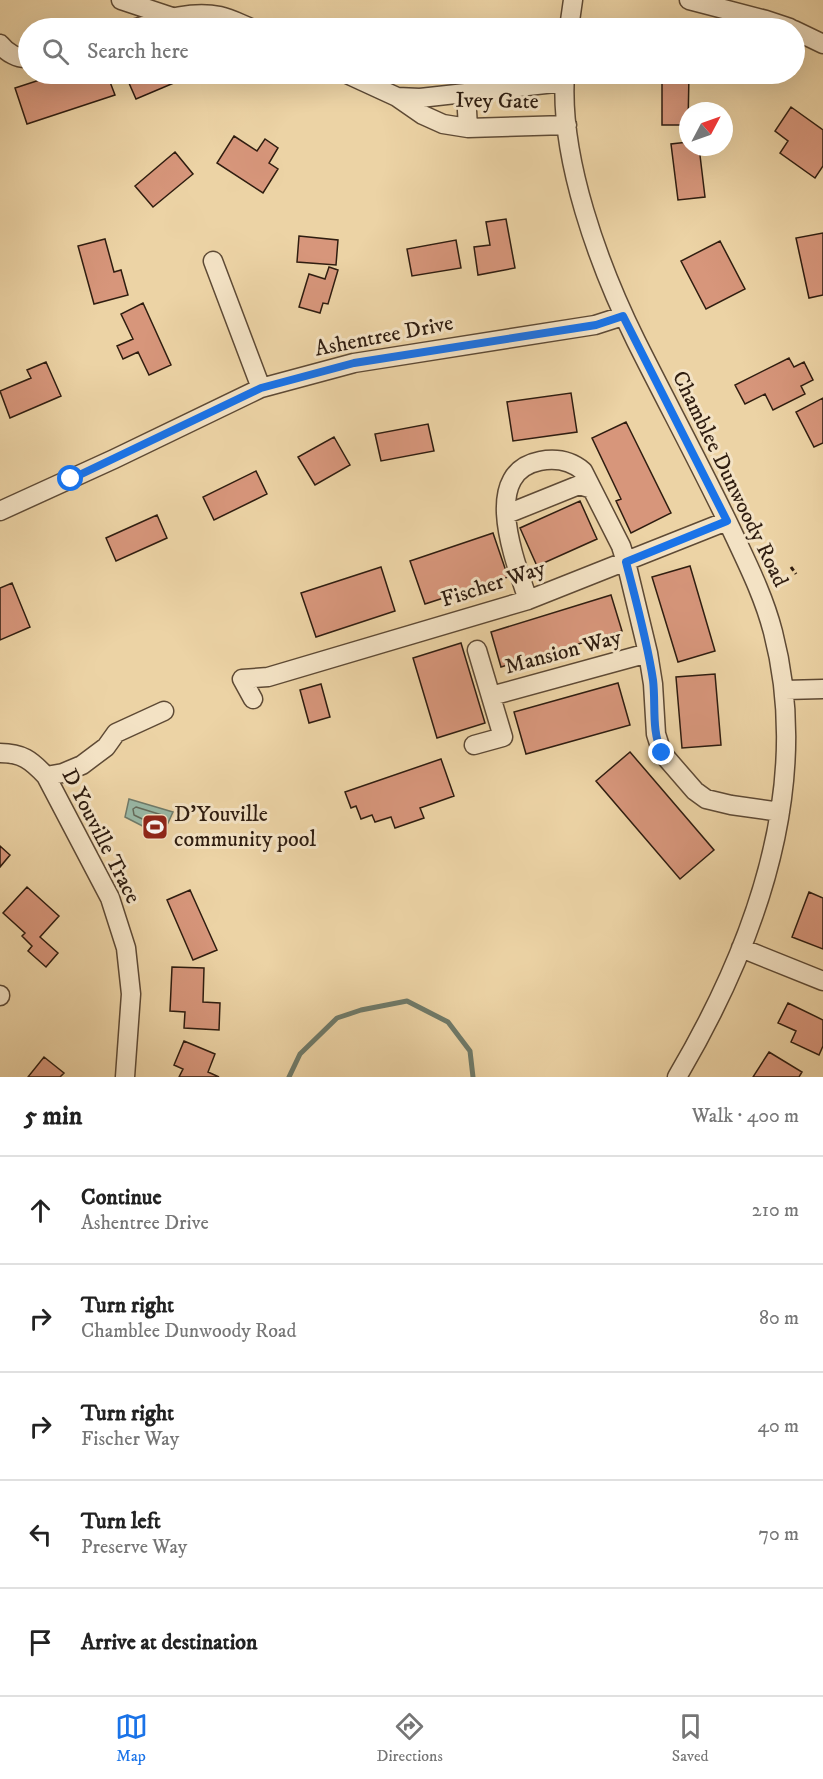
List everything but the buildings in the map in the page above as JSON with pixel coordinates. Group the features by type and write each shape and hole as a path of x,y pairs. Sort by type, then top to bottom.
{"street":[{"path":"121,0 172,17"},
{"path":"570,18 573,0"},
{"path":"689,0 758,18"},
{"path":"169,18 219,16 224,18"},
{"path":"805,35 823,44"},
{"path":"0,44 18,57"},
{"name":"Ivey Gate","path":"369,84 397,97 442,124 468,128 567,125"},
{"name":"Ivey Gate","path":"397,97 420,98 525,84"},
{"name":"Chamblee Dunwoody Road","path":"565,84 567,125 575,174 585,214 623,316 756,583 773,630 785,690 787,728 785,781 780,813 761,892 741,948 702,1033 677,1077"},
{"path":"466,93 468,128"},
{"path":"213,261 261,388"},
{"name":"Ashentree Drive","path":"0,511 261,388 354,363 596,325 623,316"},
{"path":"528,600 516,564 507,513 507,490 511,479 526,466 536,462 559,459 577,465 583,471 621,546 648,653 653,684 656,734 662,753 695,791 706,799 731,806 780,813"},
{"path":"507,513 579,484 592,489"},
{"name":"Fischer Way","path":"253,699 242,679 268,677 528,600 727,521"},
{"path":"474,745 503,737 477,650"},
{"name":"Mansion Way","path":"491,696 648,653"},
{"path":"785,690 823,689"},
{"path":"46,776 63,773 82,765 106,747 116,733 164,711"},
{"name":"D Youville Trace","path":"0,753 14,753 32,762 46,776 110,898 126,948 131,994 125,1077"},
{"path":"741,948 823,981"}],"path":[{"path":"791,567 796,574"}],"water":[{"name":"D'Youville community pool","path":"129,799 173,812 162,836 125,817"}],"waterway":[{"path":"289,1077 300,1054 337,1018 361,1010 407,1001 448,1022 470,1051 473,1077"}],"place":[{"name":"D'Youville community pool","path":"155,827"}],"route":[{"path":"71,479 261,388 354,363 596,325 623,316 727,521 626,562 648,653 653,684 656,734 662,753"}]}
